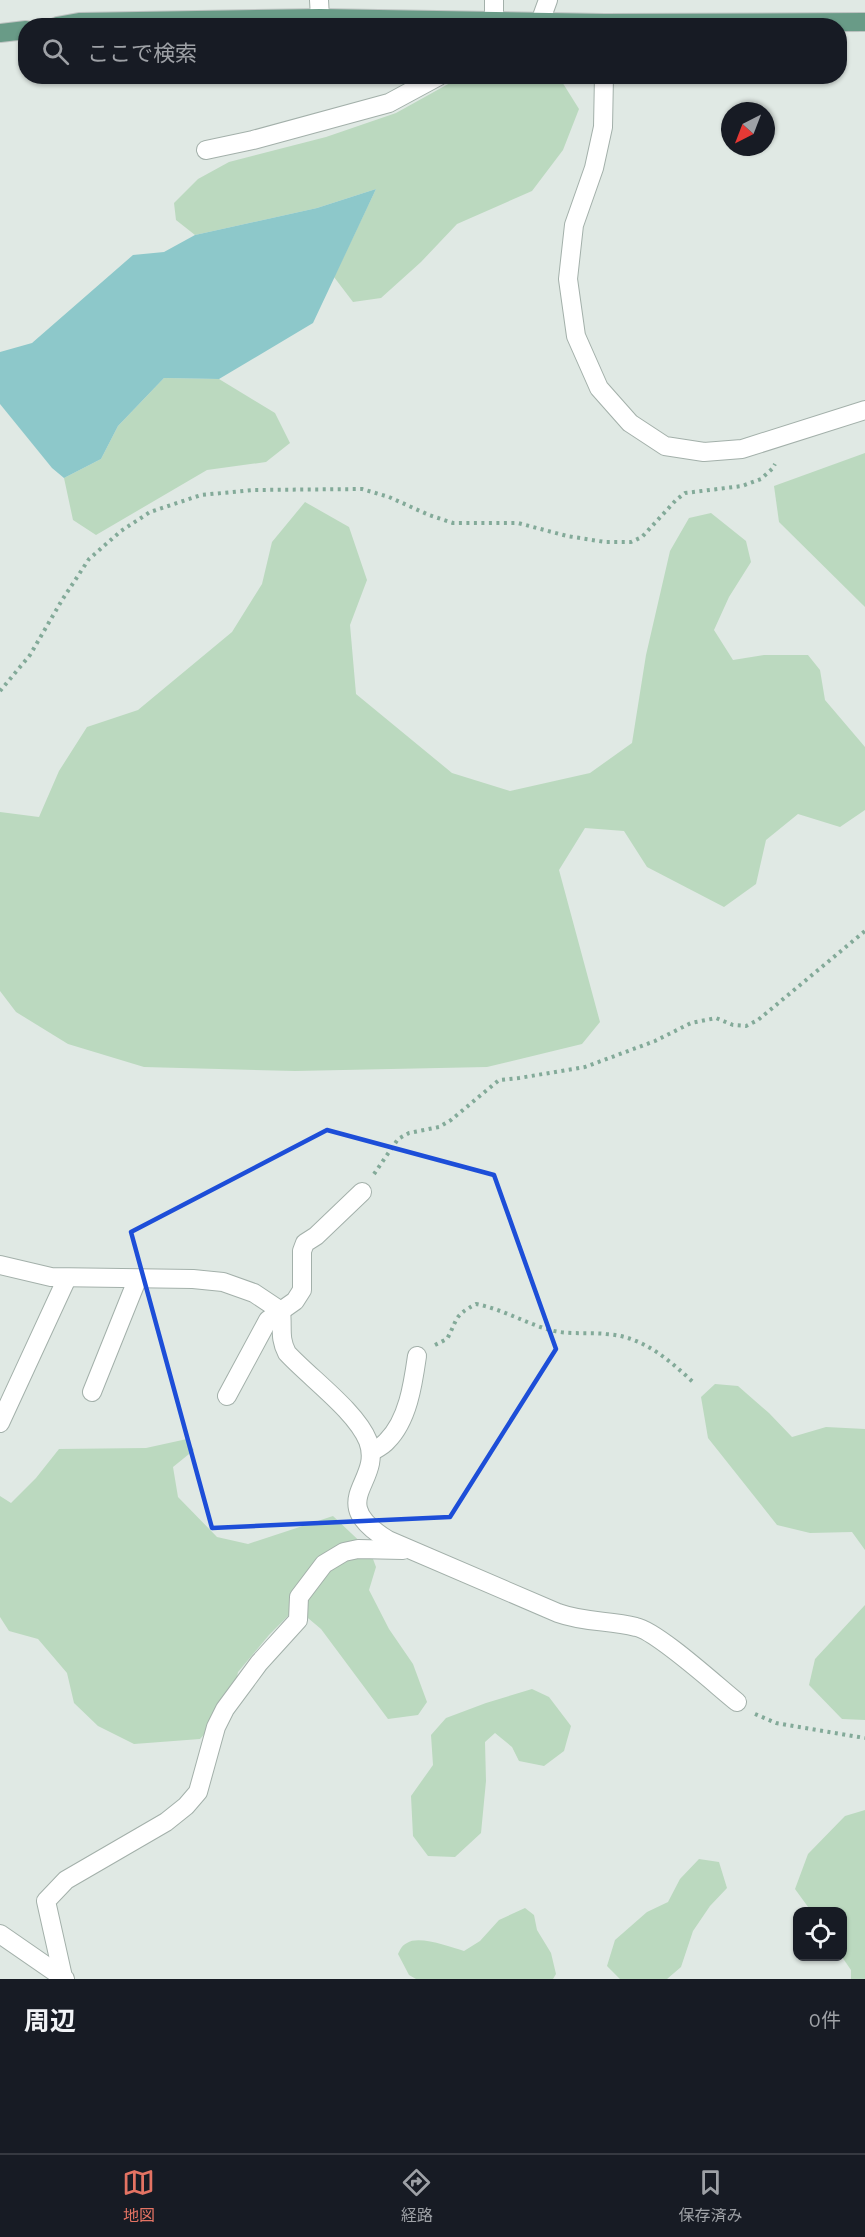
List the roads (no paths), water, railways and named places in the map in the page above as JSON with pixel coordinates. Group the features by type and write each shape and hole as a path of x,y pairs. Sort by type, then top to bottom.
{"main road":[{"path":"153,18 319,9 413,18"},
{"path":"847,22 865,22"},
{"path":"0,33 18,31"}],"street":[{"path":"494,0 494,18"},
{"path":"541,18 548,0"},
{"path":"206,150 253,140 389,103 424,84"},
{"path":"603,84 603,127 594,168 574,225 568,279 576,336 599,388 630,423 665,446 704,452 742,449 865,410"},
{"path":"227,1396 268,1320 295,1300 302,1290 302,1251 305,1243 316,1236 362,1192"},
{"path":"0,1265 51,1277 194,1279 223,1282 254,1293 281,1311 283,1325 281,1341 287,1353 353,1418 367,1439 371,1452 370,1463 359,1489 357,1506 371,1530 411,1550 578,1620 638,1627 668,1646 737,1702"},
{"path":"0,1423 67,1278"},
{"path":"92,1392 137,1280"},
{"path":"371,1452 387,1441 399,1423 412,1389 417,1356"},
{"path":"64,1978 46,1901 66,1880 166,1822 186,1806 198,1791 216,1727 225,1709 259,1662 298,1620 299,1597 324,1564 344,1552 358,1549 411,1550"},
{"path":"0,1934 64,1978"}],"water":[{"path":"376,189 313,323 219,379 164,378 118,426 101,459 64,478 52,468 0,404 0,352 32,343 133,255 164,252 195,235 317,208"}]}
